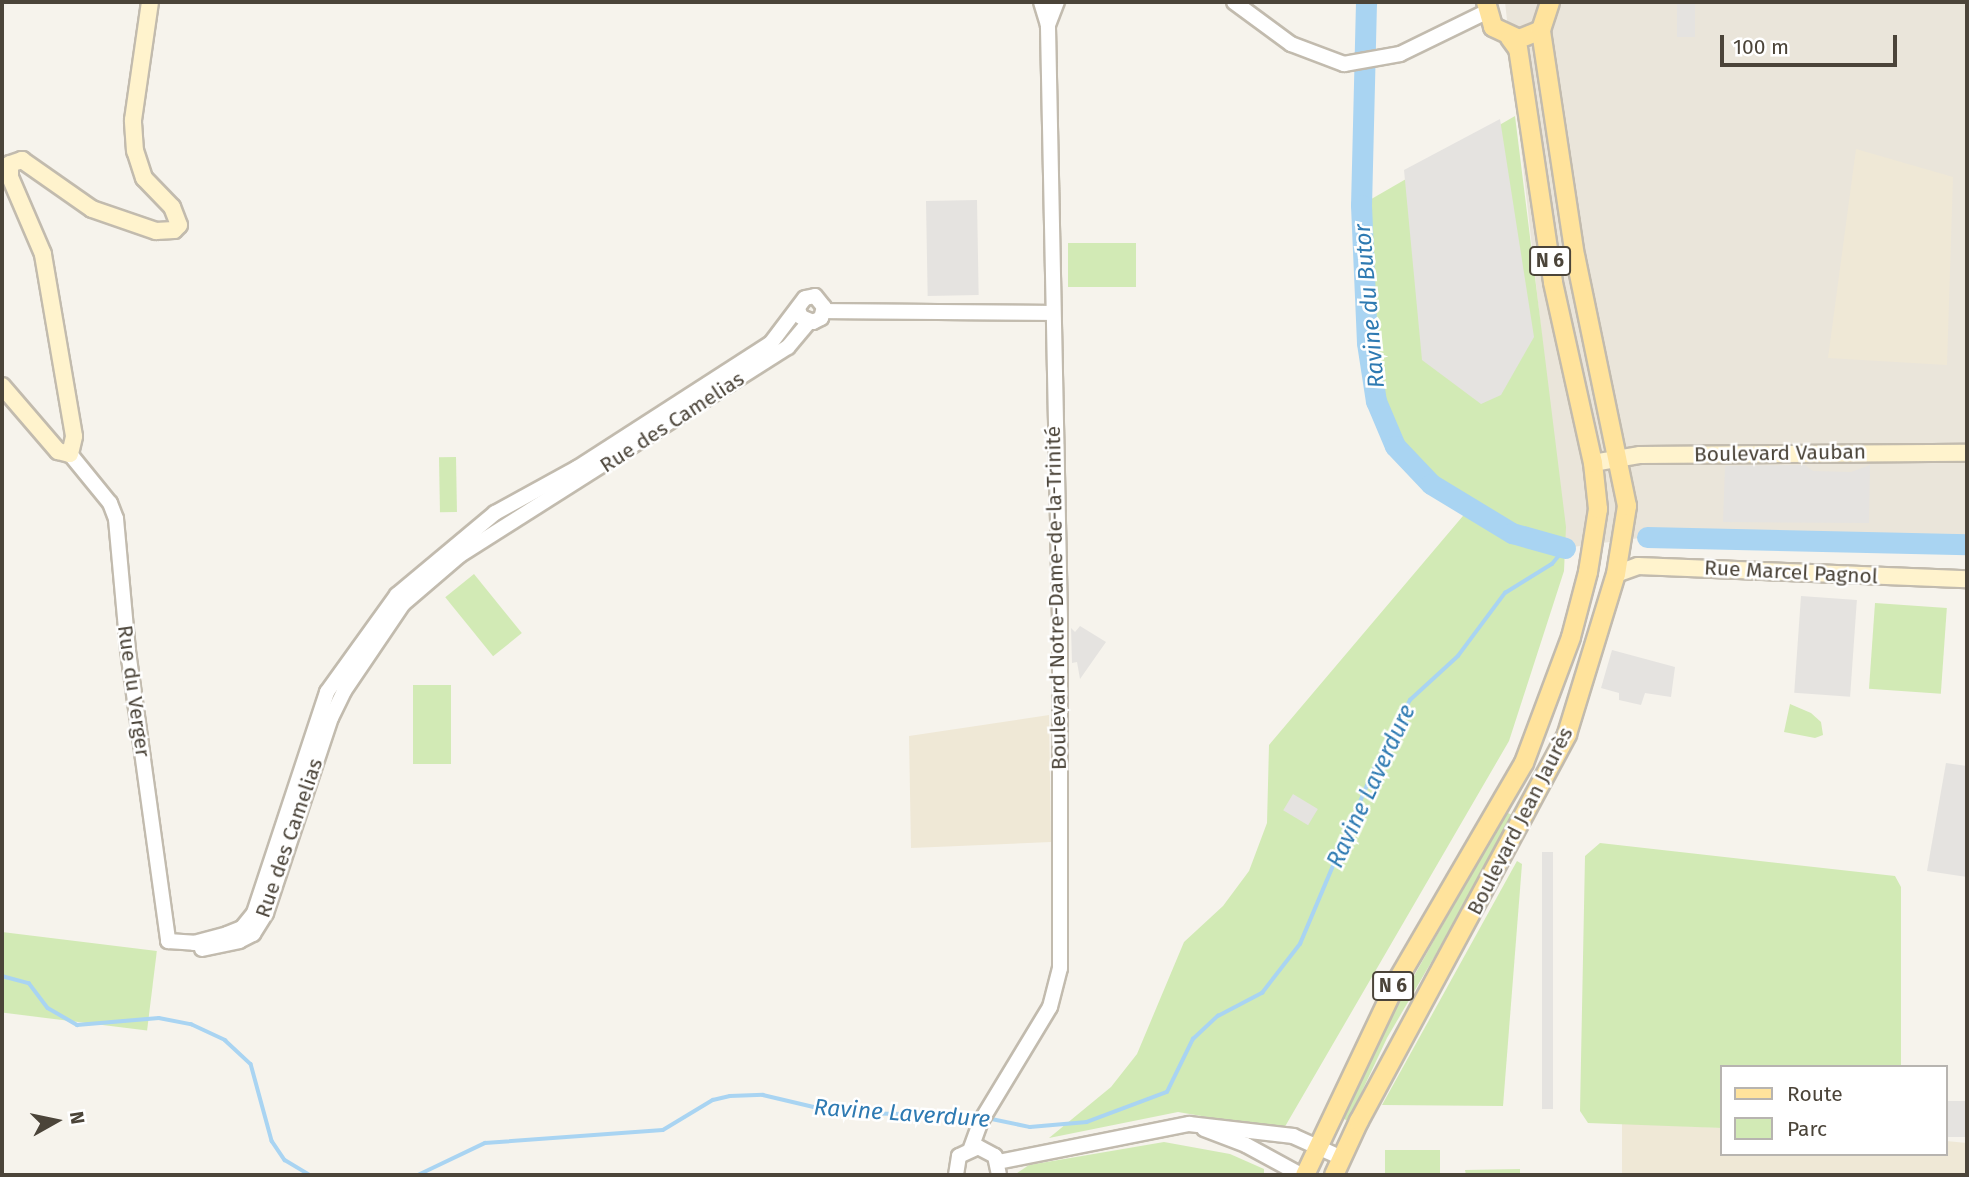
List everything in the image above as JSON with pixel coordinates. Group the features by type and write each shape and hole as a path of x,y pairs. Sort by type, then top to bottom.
{"main road":[{"path":"2,386 58,451 70,454 74,436 43,254 8,168 22,160 92,209 118,218 166,232 179,225 172,207 144,178 135,151 133,120 150,2"},
{"path":"1485,14 1510,38 1527,38 1541,30 1551,5"},
{"name":"Boulevard Jean Jaurès","path":"1334,1175 1567,734 1616,574 1627,506 1575,256 1541,30"},
{"name":"Boulevard Jean Jaurès","path":"1303,1175 1396,981 1519,773 1571,637 1589,564 1598,509 1593,463 1553,282 1518,49 1510,38"},
{"name":"Boulevard Vauban","path":"1593,463 1618,459 1967,453"},
{"path":"1598,509 1605,525 1601,564 1603,570 1616,574"},
{"name":"Rue Marcel Pagnol","path":"1616,574 1638,566 1967,579"}],"street":[{"name":"Boulevard Notre-Dame-de-la-Trinité","path":"953,1174 959,1156 971,1148 984,1116 1050,1007 1060,968 1061,673 1048,25 1041,2"},
{"name":"Boulevard Notre-Dame-de-la-Trinité","path":"1048,25 1057,2"},
{"path":"1234,2 1291,44 1344,64 1387,58 1485,14"},
{"path":"812,296 821,300 824,311 817,321 808,322 798,309 801,301 812,296"},
{"name":"Rue des Camelias","path":"168,941 194,943 227,933 242,928 254,913 327,692 397,595 495,513 569,472 771,342 798,309"},
{"path":"824,311 1052,313"},
{"name":"Rue des Camelias","path":"168,941 195,950 239,942 253,934 270,903 331,718 362,661 403,604 460,555 788,347 808,322"},
{"name":"Rue du Verger","path":"70,454 110,503 116,519 128,651 168,941"},
{"path":"1189,1124 1246,1145 1303,1175"},
{"path":"971,1148 984,1149 998,1169 1189,1124 1279,1133 1318,1145 1342,1158"}],"shaded area":[{"path":"1505,2 1967,2 1967,544 1647,537 1565,548"},
{"path":"1677,2 1695,2 1695,37 1677,37"},
{"path":"1500,119 1534,337 1501,395 1481,404 1422,360 1404,170"},
{"path":"1856,149 1953,177 1947,365 1828,358"},
{"path":"977,200 979,295 928,296 926,201"},
{"path":"1805,465 1813,471 1851,472 1870,465 1869,523 1723,522 1725,466"},
{"path":"1801,596 1857,600 1850,697 1794,693"},
{"path":"1080,626 1106,642 1080,679 1077,662 1072,663 1071,628 1075,632"},
{"path":"1612,650 1675,667 1671,697 1645,693 1641,705 1619,700 1619,693 1601,688"},
{"path":"1049,715 1051,842 911,848 909,736"},
{"path":"1946,763 1967,766 1967,877 1927,871"},
{"path":"1293,794 1318,809 1308,825 1283,810"},
{"path":"1542,852 1553,852 1553,1109 1542,1109"},
{"path":"1948,1101 1967,1101 1967,1137 1948,1137"},
{"path":"1622,1123 1720,1128 1720,1156 1948,1156 1948,1141 1967,1143 1967,1175 1622,1175"}],"green space":[{"path":"1515,116 1566,527 1564,571 1509,741 1283,1130 1178,1112 1049,1138 1111,1087 1137,1054 1184,942 1223,906 1249,871 1267,823 1269,745 1468,510 1431,484 1395,446 1376,401 1367,343 1361,205"},
{"path":"1068,243 1136,243 1136,287 1068,287"},
{"path":"439,457 456,457 457,512 440,512"},
{"path":"474,574 522,633 493,656 445,597"},
{"path":"1875,603 1947,608 1941,694 1869,689"},
{"path":"413,685 451,685 451,764 413,764"},
{"path":"1790,704 1811,713 1821,722 1823,735 1815,738 1784,732"},
{"path":"1506,812 1516,817 1387,1038 1348,1121 1336,1115"},
{"path":"1600,843 1895,876 1901,887 1901,1065 1720,1065 1720,1128 1588,1123 1580,1111 1585,856"},
{"path":"1517,861 1522,864 1503,1106 1382,1105"},
{"path":"2,932 157,951 147,1030 2,1013"},
{"path":"1164,1142 1230,1154 1264,1169 1264,1175 1014,1175 1029,1165"},
{"path":"1385,1150 1440,1150 1440,1175 1385,1175"},
{"path":"1520,1169 1520,1175 1466,1175 1465,1170"}],"waterway":[{"name":"Ravine du Butor","path":"1366,2 1361,205 1367,343 1376,401 1395,446 1431,484 1512,533 1565,548"},
{"path":"1366,34 1376,2"},
{"name":"Ravine du Butor","path":"1647,537 1967,544"},
{"name":"Ravine Laverdure","path":"987,1118 1030,1127 1087,1122 1167,1092 1193,1039 1218,1016 1262,993 1300,944 1377,762 1410,700 1458,656 1505,593 1552,564 1565,548"},
{"name":"Ravine Laverdure","path":"2,976 29,983 48,1008 77,1025 159,1018 191,1024 225,1040 251,1064 272,1141 285,1160 310,1175"},
{"name":"Ravine Laverdure","path":"418,1175 485,1143 663,1130 713,1100 730,1096 763,1095 839,1113 980,1115"}]}
